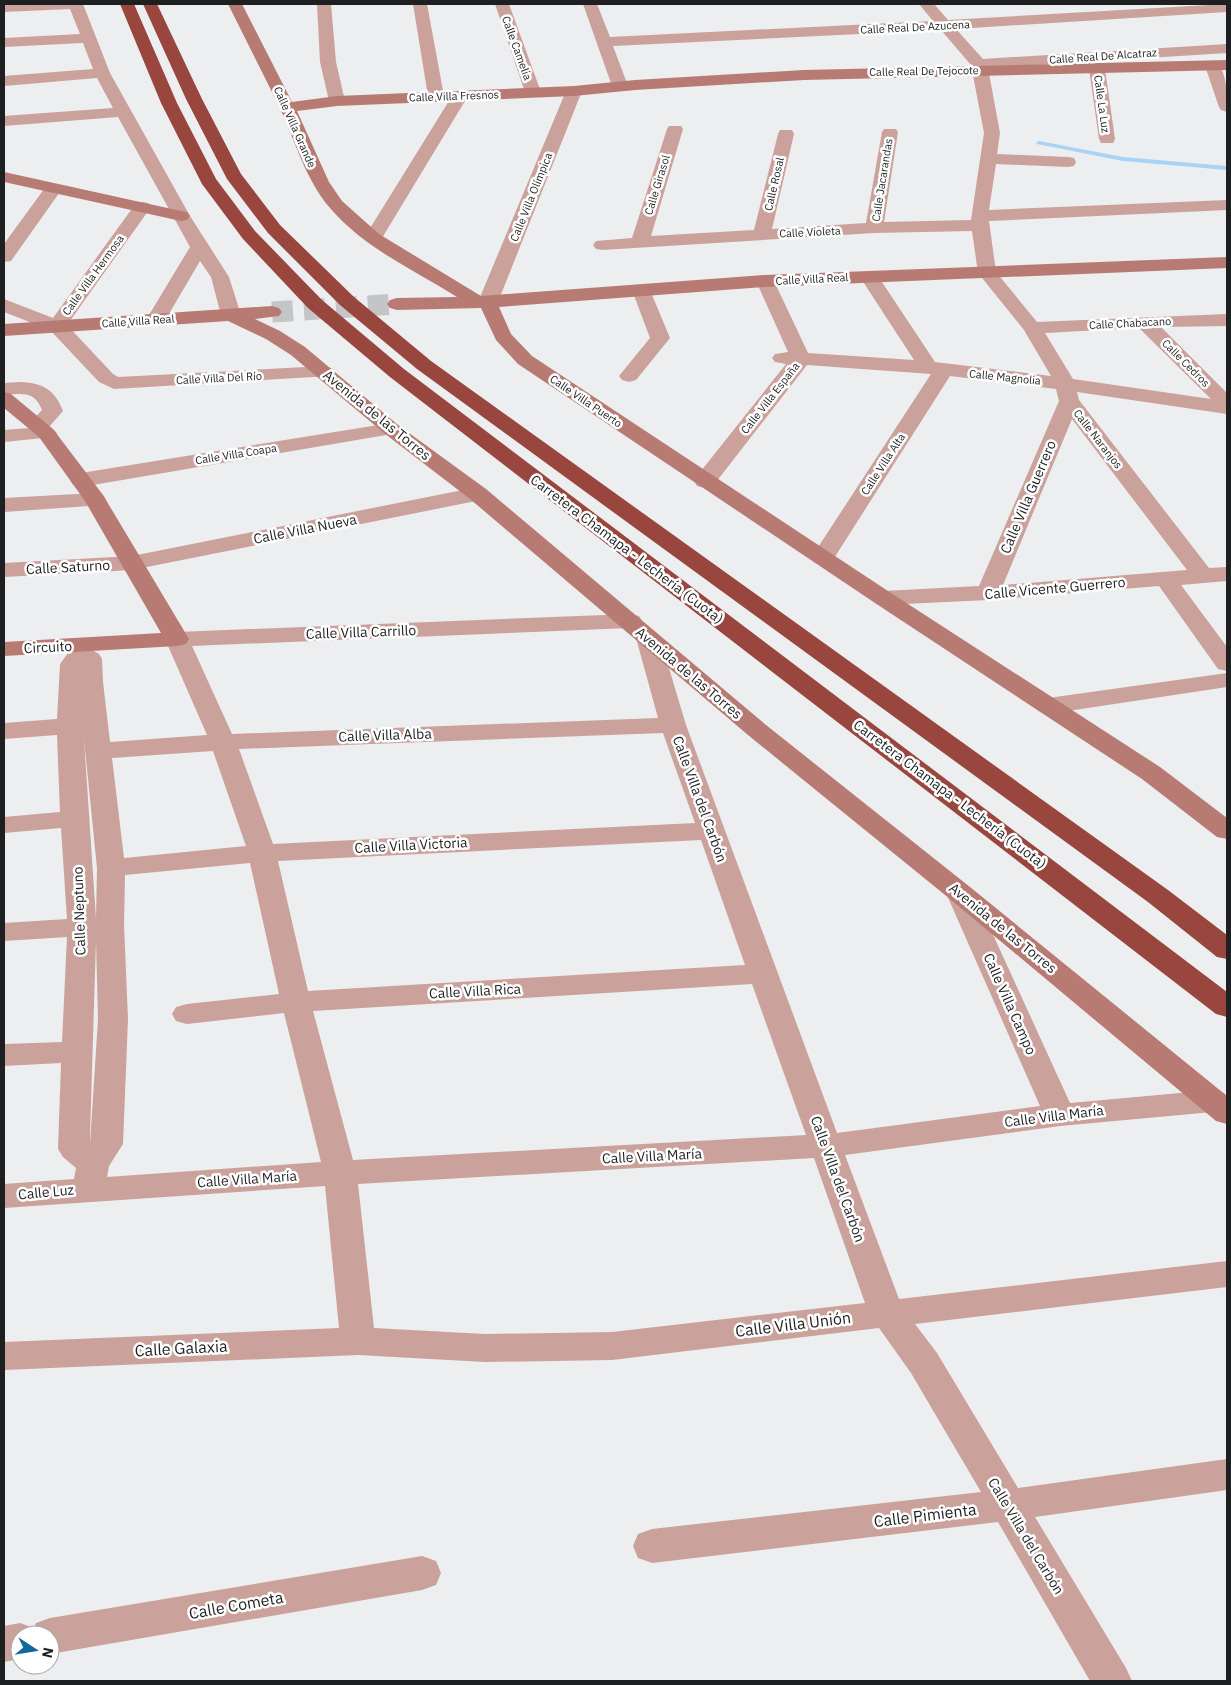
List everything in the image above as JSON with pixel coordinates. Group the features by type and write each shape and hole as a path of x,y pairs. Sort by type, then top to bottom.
{"highway":[{"name":"Carretera Chamapa - Lechería (Cuota)","path":"127,4 169,103 208,180 249,235 315,304 397,374 1227,1008"},
{"name":"Carretera Chamapa - Lechería (Cuota)","path":"150,4 194,99 234,175 274,229 347,301 424,365 1150,890 1227,950"}],"street":[{"path":"4,8 76,4 102,73 181,216 199,247 220,277 231,314"},
{"name":"Calle Villa Grande","path":"235,4 287,107 320,182 336,205 373,238 428,273 482,302"},
{"path":"324,4 328,62 338,101"},
{"path":"420,4 436,96"},
{"name":"Calle Camelia","path":"502,4 533,92"},
{"path":"607,4 590,5 620,86"},
{"path":"926,4 979,67 992,133 979,221 987,272"},
{"name":"Calle Real De Azucena","path":"603,42 944,25 1227,8"},
{"path":"4,43 88,38"},
{"name":"Calle Real De Alcatraz","path":"979,67 1227,48"},
{"path":"1220,66 1227,107"},
{"name":"Calle Real De Tejocote","path":"620,86 804,74 979,67 1097,69 1220,66"},
{"name":"Calle La Luz","path":"1097,69 1107,139"},
{"path":"4,80 102,73"},
{"name":"Calle Villa Fresnos","path":"287,107 338,101 574,91 620,86"},
{"name":"Calle Villa Olímpica","path":"482,302 574,91"},
{"path":"373,238 460,96"},
{"path":"4,121 124,112"},
{"name":"Calle Girasol","path":"640,242 675,128"},
{"name":"Calle Jacarandas","path":"874,228 890,132"},
{"name":"Calle Rosal","path":"762,235 786,134"},
{"path":"988,158 1068,162"},
{"path":"4,177 48,182 181,216"},
{"path":"4,257 48,182"},
{"name":"Calle Violeta","path":"602,245 1227,205"},
{"name":"Calle Villa Hermosa","path":"114,383 106,378 57,326 142,207"},
{"path":"156,320 199,247"},
{"name":"Calle Villa Real","path":"397,304 482,302 765,281 1227,262"},
{"name":"Calle Naranjos","path":"987,272 1032,328 1067,392 1203,576"},
{"path":"868,277 936,369"},
{"name":"Calle Villa España","path":"705,481 791,359 765,281"},
{"path":"629,376 660,338 641,290"},
{"name":"Calle Villa Puerto","path":"482,302 500,334 511,348 525,360 705,481 1048,706"},
{"path":"4,305 57,326"},
{"name":"Calle Villa Real","path":"4,330 272,312"},
{"name":"Avenida de las Torres","path":"231,314 298,351 391,429 478,494 757,730 960,893 1220,1107"},
{"name":"Calle Chabacano","path":"1032,328 1227,320"},
{"name":"Calle Cedros","path":"1144,322 1227,406"},
{"name":"Calle Magnolia","path":"791,359 936,369 1067,392 1227,406"},
{"name":"Calle Villa Alta","path":"822,558 936,369"},
{"name":"Calle Villa Del Río","path":"114,383 324,372"},
{"path":"4,389 28,388 41,391 49,398 53,411 42,430"},
{"name":"Calle Villa Guerrero","path":"988,594 1067,392"},
{"path":"4,398 42,430 95,500 177,640 223,742 262,853 296,1002 340,1173 358,1341"},
{"name":"Calle Villa Coapa","path":"80,480 391,429"},
{"path":"4,436 42,430"},
{"name":"Calle Villa Nueva","path":"132,563 478,494"},
{"path":"4,505 95,500"},
{"name":"Calle Saturno","path":"4,570 132,563"},
{"name":"Calle Vicente Guerrero","path":"883,598 988,594 1227,574"},
{"path":"1165,579 1227,664"},
{"name":"Calle Villa Carrillo","path":"83,648 177,640 639,630"},
{"name":"Calle Villa del Carbón","path":"639,630 886,1312 924,1363 1112,1681"},
{"path":"83,648 90,660 90,682 111,868 110,925 113,1019 107,1144 90,1176"},
{"name":"Circuito","path":"4,649 83,648"},
{"name":"Calle Neptuno","path":"83,648 72,664 70,726 74,819 82,927 74,1149 90,1176"},
{"path":"1048,706 1227,680"},
{"path":"1048,706 1151,773 1227,831"},
{"name":"Calle Villa Alba","path":"98,751 223,742 673,725"},
{"path":"4,731 70,726"},
{"path":"4,825 74,819"},
{"name":"Calle Villa Victoria","path":"111,868 262,853 712,831"},
{"name":"Calle Villa Campo","path":"960,893 1060,1115"},
{"path":"4,932 82,927"},
{"name":"Calle Villa Rica","path":"187,1014 296,1002 763,974"},
{"path":"4,1056 76,1052"},
{"name":"Calle Villa María","path":"90,1176 340,1173 826,1146 1060,1115 1220,1107"},
{"name":"Calle Luz","path":"4,1196 90,1176"},
{"name":"Calle Villa Unión","path":"358,1341 485,1348 612,1346 886,1312 1227,1274"},
{"name":"Calle Galaxia","path":"4,1356 358,1341"},
{"name":"Calle Pimienta","path":"652,1546 1008,1505 1227,1474"},
{"name":"Calle Cometa","path":"60,1634 422,1573"}],"waterway":[{"path":"1039,143 1123,159 1227,168"}],"tunnel":[{"path":"272,312 397,304"}]}
